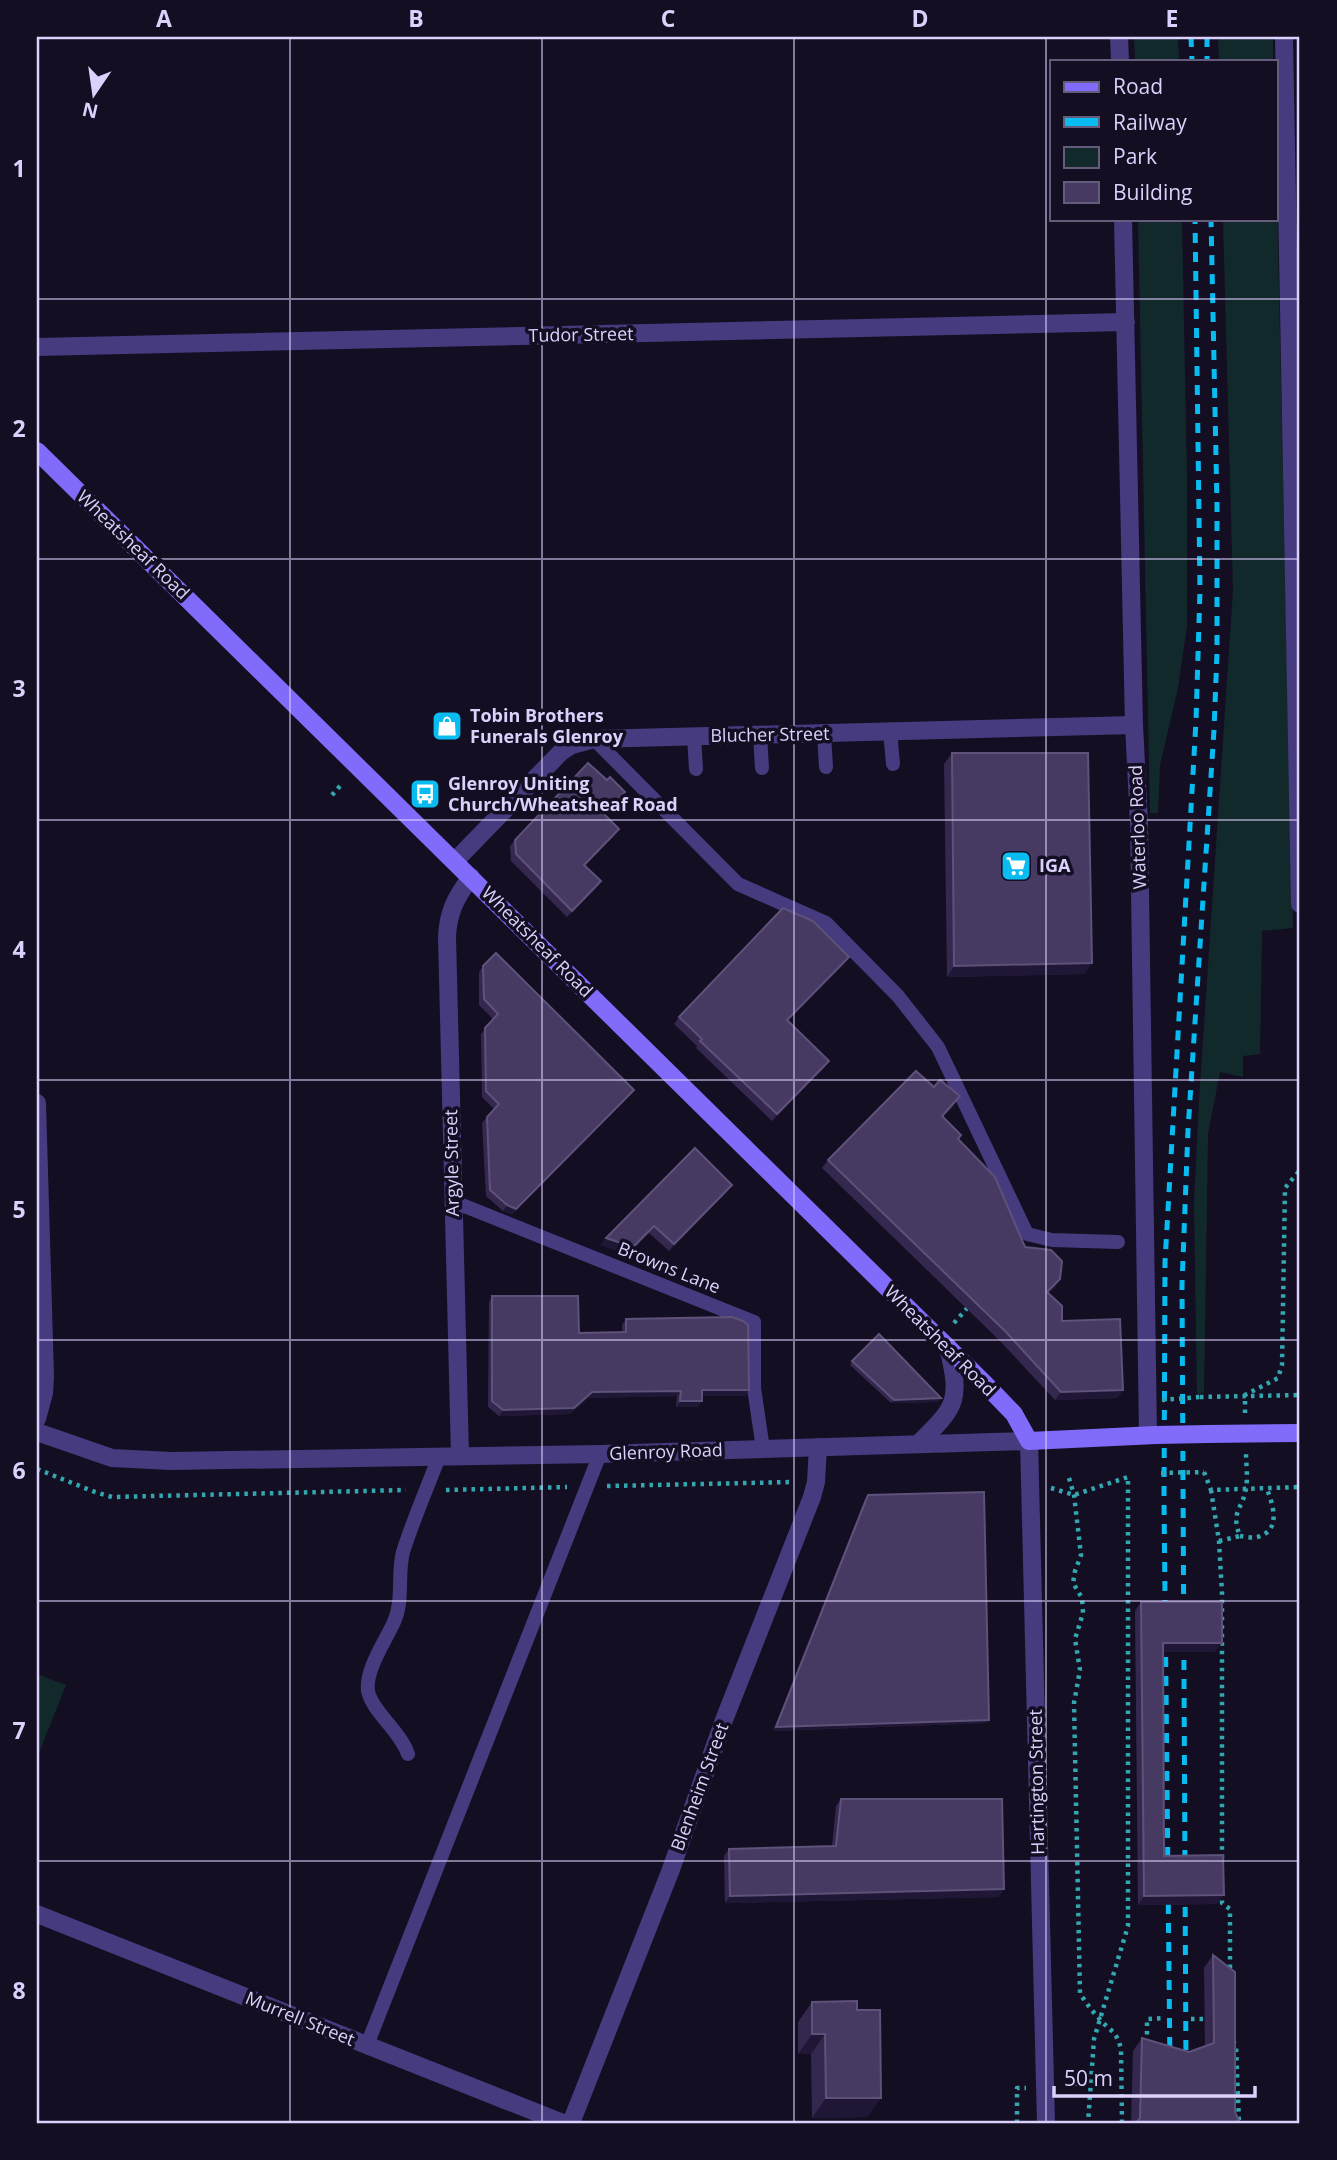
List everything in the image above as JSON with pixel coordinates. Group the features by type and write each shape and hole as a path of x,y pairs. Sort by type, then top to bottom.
{"main road":[{"name":"Wheatsheaf Road","path":"37,451 943,1343 1014,1415 1029,1441"},
{"name":"Glenroy Road","path":"1029,1441 1152,1435 1300,1433"}],"street":[{"path":"1119,37 1120,60"},
{"path":"1284,37 1294,140 1300,904"},
{"name":"Waterloo Road","path":"1124,220 1152,1435"},
{"name":"Tudor Street","path":"37,347 1126,322"},
{"name":"Blucher Street","path":"455,861 561,752 572,745 594,739 1134,725"},
{"name":"Argyle Street","path":"460,1456 447,937 448,917 455,898 471,877"},
{"path":"37,1103 45,1376 44,1393 37,1419"},
{"path":"918,1444 947,1415 954,1402 956,1381 943,1343"},
{"name":"Glenroy Road","path":"37,1432 113,1458 142,1460 600,1454 1029,1441"},
{"name":"Hartington Street","path":"1029,1441 1046,2123"},
{"name":"Blenheim Street","path":"571,2123 670,1872 724,1720 812,1497 816,1482 818,1447"},
{"name":"Murrell Street","path":"37,1914 564,2123"}],"lane":[{"path":"890,731 893,764"},
{"path":"824,734 826,767"},
{"path":"760,735 762,768"},
{"path":"694,736 696,769"},
{"path":"594,739 738,884 826,923 898,996 938,1047 1027,1234 1052,1240 1118,1242"},
{"name":"Browns Lane","path":"452,1201 754,1322 754,1388 763,1449"},
{"path":"367,2045 600,1454"},
{"path":"408,1754 404,1741 371,1700 368,1690 374,1663 395,1620 400,1599 402,1555 439,1457"}],"path":[{"path":"332,795 340,786"},
{"path":"425,794 430,788"},
{"path":"1245,1395 1278,1378 1282,1365 1285,1188 1300,1170"},
{"path":"943,1343 971,1304"},
{"path":"1240,1536 1236,1525 1237,1508 1246,1490 1245,1395"},
{"path":"1162,1400 1200,1396 1300,1395"},
{"path":"1161,1473 1204,1472 1211,1490 1219,1541 1222,1593 1222,1863"},
{"path":"1030,1482 1074,1495 1128,1477 1128,1926 1094,2039 1088,2123"},
{"path":"1069,1478 1074,1495 1081,1555 1074,1571 1073,1583 1082,1598 1083,1614 1075,1639 1080,1670 1074,1703 1080,1994 1100,2020 1118,2037 1121,2049 1122,2123"},
{"path":"1211,1490 1300,1487"},
{"path":"1219,1541 1240,1536 1258,1537 1268,1530 1275,1517 1267,1489"},
{"path":"1222,1890 1222,1903 1230,1909 1230,1978"},
{"path":"1147,2044 1147,2019 1164,2018"},
{"path":"1191,2019 1214,2019"},
{"path":"1229,2034 1236,2046 1239,2123"}],"green space":[{"path":"1134,37 1178,37 1179,60 1135,60"},
{"path":"1218,37 1273,37 1273,60 1219,60"},
{"path":"1138,220 1182,220 1187,626 1178,688 1160,765 1158,813 1150,813"},
{"path":"1223,220 1277,220 1293,928 1262,931 1260,1054 1243,1056 1243,1077 1220,1072 1208,1134 1204,1393 1197,1394 1194,1203 1233,591"},
{"path":"37,1674 66,1685 37,1758"}],"building":[{"path":"952,753 1088,753 1092,963 954,966"},
{"path":"588,763 607,780 610,777 625,792 604,814 619,829 584,865 601,881 572,911 516,854 515,840"},
{"path":"783,908 813,921 849,957 787,1020 829,1061 777,1114 700,1041 702,1039 679,1017"},
{"path":"496,953 634,1090 516,1209 490,1190 487,1117 499,1104 486,1091 485,1028 498,1014 484,999 483,966"},
{"path":"916,1071 934,1087 940,1080 960,1096 942,1116 961,1135 958,1139 995,1177 1025,1247 1051,1250 1062,1261 1060,1279 1047,1292 1062,1306 1062,1321 1120,1319 1123,1390 1061,1392 1006,1332 828,1160"},
{"path":"695,1148 732,1185 674,1244 654,1226 633,1247 606,1238"},
{"path":"492,1296 578,1296 579,1333 626,1332 626,1319 732,1317 743,1321 748,1325 749,1390 702,1390 702,1401 680,1401 681,1391 592,1392 574,1408 503,1410 492,1401"},
{"path":"879,1334 941,1398 894,1400 852,1361"},
{"path":"984,1492 989,1720 776,1727 868,1495"},
{"path":"1141,1602 1222,1602 1222,1643 1163,1643 1164,1856 1223,1855 1224,1895 1144,1896"},
{"path":"841,1799 1002,1799 1004,1889 730,1896 729,1849 836,1846"},
{"path":"1213,1955 1235,1972 1235,2112 1240,2123 1136,2123 1140,2118 1142,2038 1189,2052 1214,2043"},
{"path":"857,2001 857,2010 880,2010 881,2098 826,2098 825,2034 812,2034 812,2002"}],"railway":[{"path":"1191,37 1192,60"},
{"path":"1207,37 1207,60"},
{"path":"1170,2066 1164,1501 1165,1262 1196,721 1200,590 1195,220"},
{"path":"1186,2069 1182,1284 1188,1130 1217,652 1211,220"}],"place":[{"name":"Tobin Brothers Funerals Glenroy","path":"447,726"},
{"name":"Glenroy Uniting Church/Wheatsheaf Road","path":"425,794"},
{"name":"IGA","path":"1016,866"}]}
